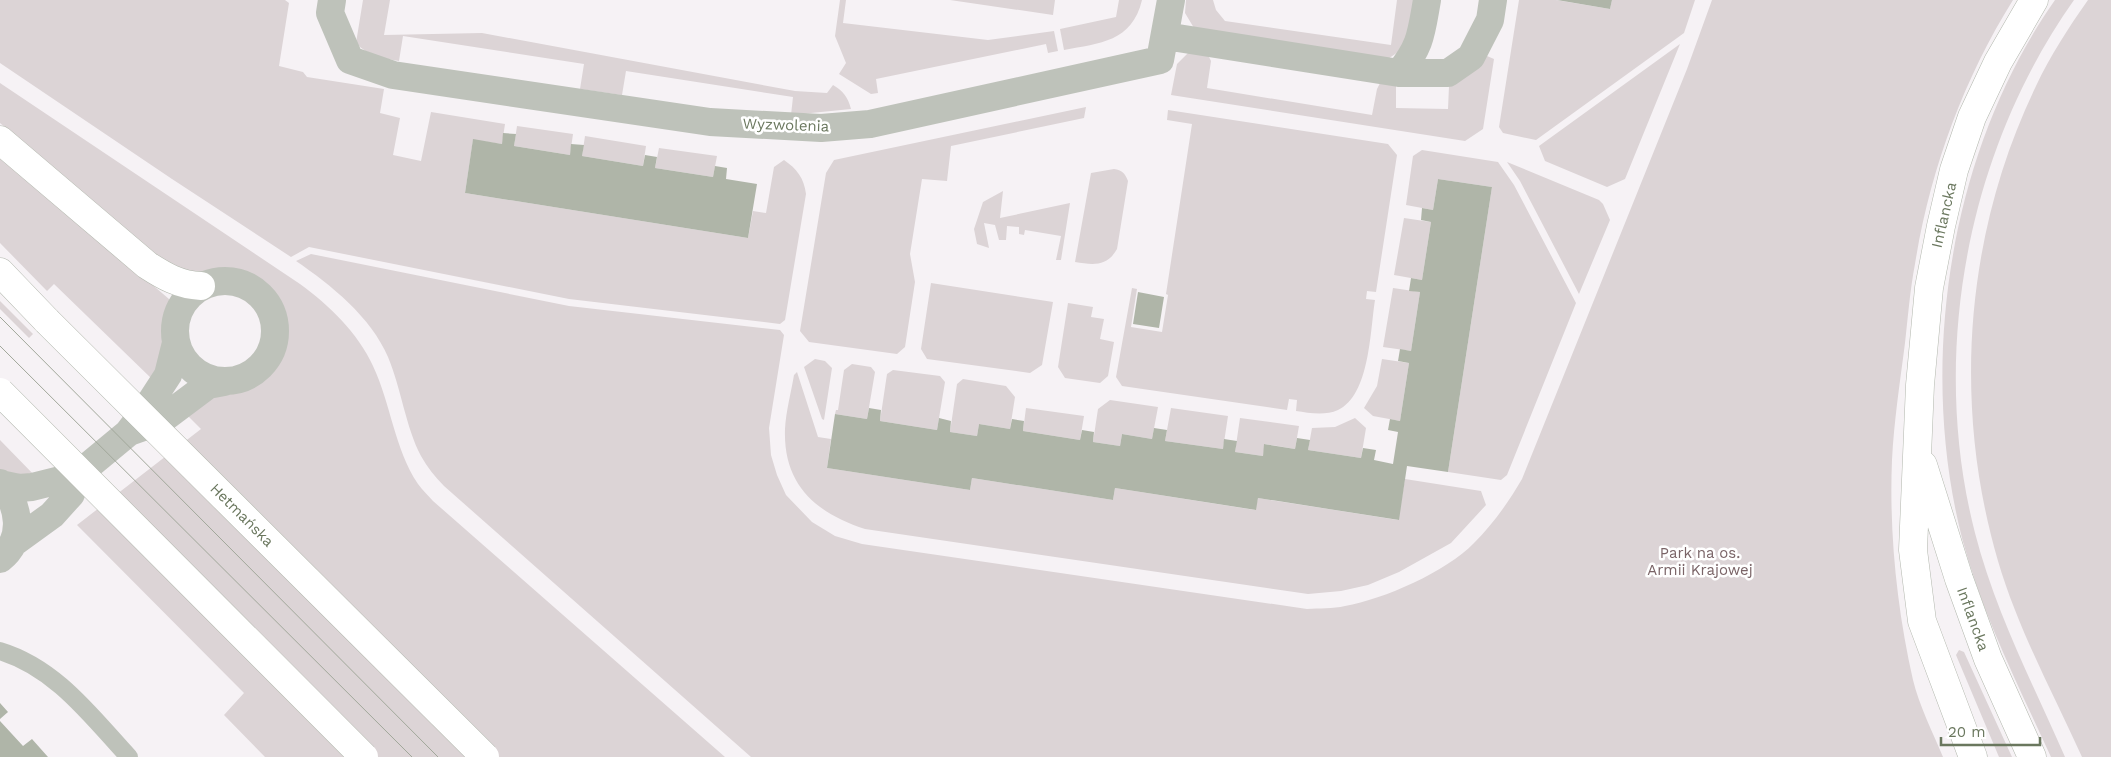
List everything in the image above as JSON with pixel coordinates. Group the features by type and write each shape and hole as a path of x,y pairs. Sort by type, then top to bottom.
{"street":[{"name":"Wyzwolenia","path":"332,0 330,13 350,60 393,74 710,122 821,128 870,124 1160,60 1170,0"},
{"path":"1399,73 1411,58 1420,39 1427,0"},
{"path":"1165,36 1399,73 1448,73 1471,57 1490,20 1493,0"},
{"name":"Inflancka","path":"1973,757 1922,621 1913,550 1920,385 1929,288 1954,170 1972,117 1998,62 2034,0"},
{"path":"0,140 146,265 181,284 201,286"},
{"name":"Hetmańska","path":"0,272 485,757"},
{"path":"0,483 19,488 32,487 76,476 128,433 168,375 176,343 176,317 182,304 190,294 201,286 213,281 239,282 262,296 275,319 276,332 274,345 269,357 261,367 250,375 238,380 208,385 160,421 128,433"},
{"path":"176,343 185,360 199,374 211,380 224,382"},
{"path":"0,392 364,757"},
{"name":"Inflancka","path":"1918,447 1959,579 1982,641 2032,757"},
{"path":"6,552 52,515 71,494 76,476"},
{"path":"0,483 11,497 16,510 17,524 6,552"}],"lane":[{"path":"0,651 31,663 64,687 129,757"}],"green space":[{"path":"0,0 285,0 289,3 279,66 303,72 307,77 384,89 380,113 400,118 393,155 421,161 431,112 505,124 502,144 473,140 465,193 748,238 753,211 766,213 774,167 784,160 799,174 804,183 806,194 785,320 780,324 569,299 309,247 291,257 0,63"},
{"path":"363,0 390,0 384,35 482,33 795,91 827,93 833,85 845,95 851,109 791,115 793,97 626,71 622,95 580,89 584,64 403,36 399,61 387,59 371,54 356,43"},
{"path":"840,0 846,0 843,23 988,40 1054,31 1058,51 1048,53 1046,44 876,79 878,93 871,94 839,74 846,63 835,36"},
{"path":"950,0 1055,0 1053,15"},
{"path":"1119,0 1142,0 1131,25 1113,38 1064,50 1060,29 1116,17"},
{"path":"1186,0 1213,0 1216,10 1225,21 1391,45 1397,0 1418,0 1413,29 1407,43 1384,61 1194,28 1185,13"},
{"path":"1519,0 1556,0 1610,9 1612,0 1695,0 1684,33 1536,140 1503,133 1499,127"},
{"name":"Park na os. Armii Krajowej","path":"1712,0 2013,0 1995,30 1964,94 1939,161 1921,229 1912,284 1894,431 1891,488 1893,543 1895,571 1907,653 1922,709 1943,757 751,757 441,483 431,472 416,445 407,421 393,369 381,342 361,315 349,303 323,280 296,261 311,254 569,306 780,330 784,335 769,428 771,455 786,495 812,522 835,536 862,544 1307,609 1340,607 1396,591 1448,564 1481,536 1517,488 1687,69"},
{"path":"2055,0 2074,0 2037,59 2007,122 1984,188 1967,256 1958,326 1956,395 1962,465 1975,533 1983,562 2004,619 2065,757 2051,757 1990,622 1970,566 1962,538 1949,470 1943,401 1944,330 1952,259 1968,189 1990,122 2019,59"},
{"path":"2088,0 2111,0 2111,757 2082,757 2015,611 1998,561 1984,502 1975,441 1971,380 1973,320 1981,259 1994,200 2012,142 2036,86 2060,42"},
{"path":"1680,44 1625,179 1607,187 1545,161 1539,146"},
{"path":"1188,53 1207,53 1211,61 1207,88 1372,115 1380,83 1396,81 1396,108 1448,109 1449,86 1480,65 1487,56 1494,59 1483,129 1465,141 1171,95 1177,64"},
{"path":"0,83 300,284 332,310 351,331 373,366 403,456 421,488 433,501 725,757 265,757 224,715 244,693 77,525 201,429 185,413 221,392 248,388 266,376 277,364 282,320 261,287 232,275 183,276 160,259 0,123"},
{"path":"1086,107 1084,118 951,146 947,181 922,179 910,254 915,282 905,347 897,354 809,342 800,331 826,173 834,160"},
{"path":"1168,110 1388,144 1397,155 1376,292 1367,291 1366,299 1375,300 1367,361 1357,391 1349,402 1338,410 1328,413 1312,413 1296,411 1297,400 1289,399 1287,410 1122,386 1116,377 1132,288 1137,289 1131,327 1162,332 1192,124 1167,120"},
{"path":"517,126 573,134 570,155 514,146"},
{"path":"585,136 646,146 643,166 582,156"},
{"path":"659,148 717,156 713,177 655,168"},
{"path":"1422,150 1498,162 1514,185 1576,303 1507,475 1501,480 1448,472 1492,187 1438,179 1433,210 1406,205 1413,156"},
{"path":"0,155 169,299 170,306 167,317 165,352 152,379 54,284 47,291 0,243"},
{"path":"1507,162 1599,200 1603,204 1610,220 1579,294 1520,181"},
{"path":"1114,169 1123,172 1128,181 1117,249 1104,262 1088,264 1075,262 1091,173"},
{"path":"1003,191 1000,218 1070,203 1061,260 1056,260 1061,236 1025,230 1024,235 1019,234 1019,227 1007,226 1006,240 999,240 995,225 984,223 989,248 977,244 974,229 983,202"},
{"path":"1404,218 1431,222 1422,280 1394,275"},
{"path":"931,283 1053,302 1042,365 1030,373 927,359 921,349"},
{"path":"1393,288 1420,292 1411,351 1383,347"},
{"path":"0,301 33,334 29,338 0,309"},
{"path":"1068,303 1093,307 1091,317 1104,319 1100,339 1114,342 1108,376 1100,383 1065,378 1058,367"},
{"path":"815,359 825,361 832,368 824,420 822,419 804,367"},
{"path":"1382,359 1409,363 1400,421 1373,416 1364,408 1377,386"},
{"path":"852,364 871,367 875,372 867,419 835,414 836,410 838,410 844,370"},
{"path":"893,370 940,376 945,382 937,430 880,421 887,374"},
{"path":"797,372 818,437 831,439 827,468 970,490 972,478 1113,500 1115,488 1255,510 1258,498 1398,520 1405,479 1481,491 1486,505 1451,543 1399,572 1368,585 1341,591 1308,594 865,529 847,522 818,505 806,494 790,466 786,449 785,429 794,375"},
{"path":"963,379 1006,386 1015,397 1010,429 979,424 977,436 950,432 957,384"},
{"path":"1110,400 1158,407 1152,439 1122,434 1120,446 1093,442 1098,409"},
{"path":"1026,408 1084,416 1080,440 1023,431"},
{"path":"1171,408 1228,416 1223,449 1165,441"},
{"path":"1240,418 1299,426 1295,449 1265,444 1263,456 1235,452"},
{"path":"1355,418 1366,428 1361,458 1308,450 1312,428 1335,427"},
{"path":"0,440 37,478 12,475 0,469"},
{"path":"1959,650 1964,652 2012,757 1999,757 1956,655"}],"building":[{"path":"1557,0 1612,0 1610,9"},
{"path":"503,133 516,134 514,146 570,155 571,144 584,145 582,156 643,166 645,155 657,157 655,168 713,177 715,166 727,168 726,179 757,184 748,238 465,193 473,139 502,144"},
{"path":"1438,179 1492,187 1448,472 1407,466 1399,520 1258,498 1256,510 1115,488 1113,500 972,478 970,490 827,468 835,414 867,419 869,408 881,410 880,421 937,430 939,418 951,421 950,432 977,436 979,424 1010,429 1012,419 1024,421 1023,431 1080,440 1082,430 1094,432 1093,442 1120,446 1122,434 1152,439 1154,428 1167,430 1165,441 1223,449 1224,439 1237,441 1235,452 1263,456 1264,444 1295,449 1297,438 1310,440 1308,450 1361,458 1363,448 1376,450 1374,460 1393,464 1398,432 1388,430 1390,419 1400,421 1409,363 1398,361 1400,349 1411,351 1420,292 1409,291 1411,278 1422,280 1431,222 1421,220 1422,208 1433,210"},
{"path":"1138,292 1164,297 1159,328 1133,324"},
{"path":"0,703 8,712 0,719"},
{"path":"0,721 23,746 32,739 48,757 0,757"}],"tram line":[{"path":"0,317 438,757"},
{"path":"0,346 412,757"}]}
